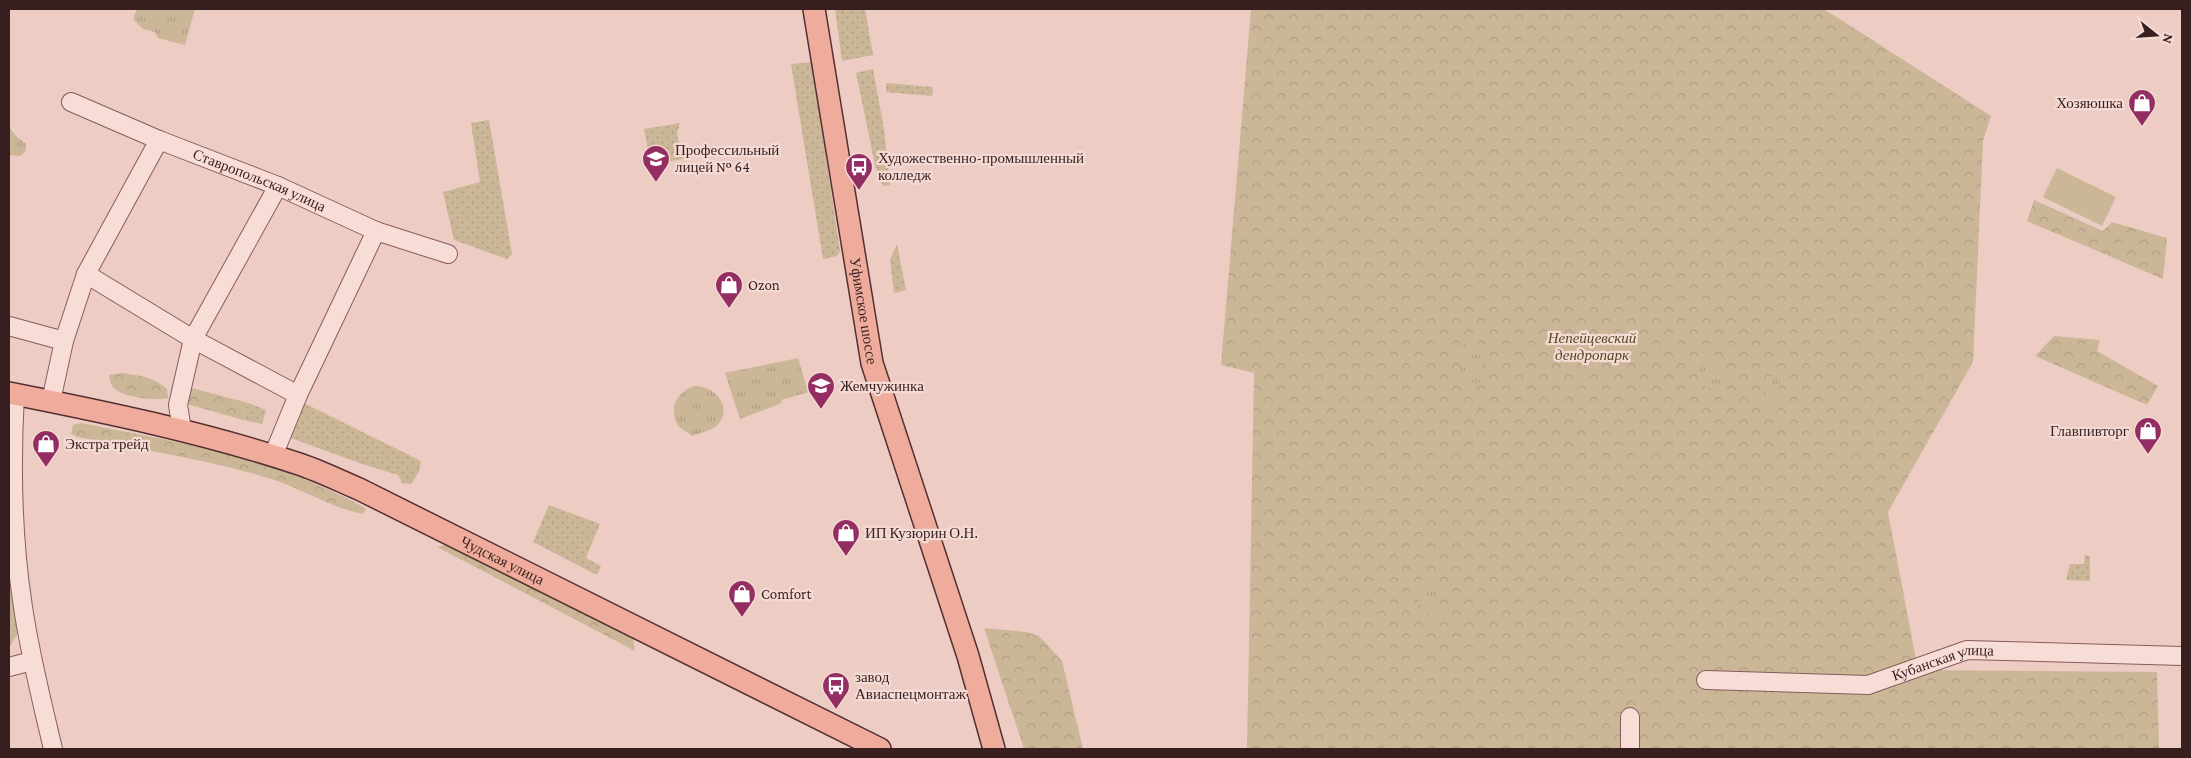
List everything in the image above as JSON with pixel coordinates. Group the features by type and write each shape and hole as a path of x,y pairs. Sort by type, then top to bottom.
{"main road":[{"name":"Уфимское шоссе","path":"814,9 850,217 872,363 968,656 994,749"},
{"name":"Чудская улица","path":"11,400 51,401 109,413 182,430 297,463 359,489 880,749"}],"street":[{"name":"Ставропольская улица","path":"70,102 159,140 278,186 376,231 448,254"},
{"path":"51,401 64,341 86,274 159,140"},
{"path":"182,430 178,405 193,340 278,186"},
{"path":"273,456 298,395 376,231"},
{"path":"86,274 193,340 298,395"},
{"path":"9,326 64,341"},
{"path":"11,400 12,479 22,607 32,661 53,749"},
{"name":"Кубанская улица","path":"1706,680 1868,685 1967,650 2182,656"},
{"path":"9,668 32,661"},
{"path":"1630,717 1630,749"}],"green space":[{"path":"137,9 195,9 185,45 158,38 155,32 143,29 133,19"},
{"path":"835,9 865,9 873,55 842,61"},
{"name":"Непейцевский дендропарк","path":"1251,9 1824,9 1991,116 1983,141 1973,362 1888,512 1918,670 2157,672 2159,749 1247,749 1254,373 1221,365"},
{"path":"812,62 840,251 837,256 823,259 791,64"},
{"path":"873,69 884,129 890,185 883,186 875,165 856,73"},
{"path":"886,83 933,87 932,96 886,92"},
{"path":"489,120 512,254 507,259 454,240 443,192 480,182 471,123"},
{"path":"680,123 677,133 680,151 693,157 651,165 644,129"},
{"path":"9,127 26,144 26,151 20,156 9,155"},
{"path":"2057,168 2116,197 2102,226 2043,197"},
{"path":"2034,200 2103,231 2112,222 2167,238 2163,279 2027,221"},
{"path":"897,244 906,290 894,293 890,260"},
{"path":"2054,336 2100,340 2097,351 2158,386 2147,405 2035,356"},
{"path":"1463,344 1484,346 1481,383 1459,381"},
{"path":"798,358 806,385 811,384 813,391 781,400 782,403 740,419 725,373"},
{"path":"1711,362 1720,366 1724,375 1720,384 1711,388 1702,384 1698,375 1702,366"},
{"path":"121,373 140,376 157,382 167,389 168,398 143,398 118,391 111,384 109,375"},
{"path":"1766,376 1780,376 1777,401 1763,401"},
{"path":"695,386 703,387 716,394 721,400 723,413 721,420 715,427 692,436 678,426 674,407 683,392"},
{"path":"192,388 248,403 243,420 187,404"},
{"path":"302,402 421,461 419,472 411,484 402,483 398,475 288,437"},
{"path":"248,403 266,410 262,424 243,420"},
{"path":"82,423 205,448 266,465 325,488 366,509 363,514 351,511 280,482 245,471 71,434 73,425"},
{"path":"549,505 600,524 586,558 601,566 597,575 533,542"},
{"path":"9,542 18,633 9,648"},
{"path":"448,544 633,639 635,651 437,547"},
{"path":"2085,554 2090,557 2090,581 2066,580 2070,564 2084,564"},
{"path":"1422,580 1438,581 1437,614 1417,613"},
{"path":"984,628 1026,632 1039,636 1062,661 1083,749 1024,749"}],"place":[{"name":"Хозяюшка","path":"2142,127"},
{"name":"Профессильный лицей № 64","path":"656,183"},
{"name":"Художественно-промышленный колледж","path":"859,191"},
{"name":"Ozon","path":"729,309"},
{"name":"Жемчужинка","path":"821,410"},
{"name":"Главпивторг","path":"2148,455"},
{"name":"Экстра трейд","path":"46,468"},
{"name":"ИП Кузюрин О.Н.","path":"846,557"},
{"name":"Comfort","path":"742,618"},
{"name":"завод Авиаспецмонтаж","path":"836,710"}]}
